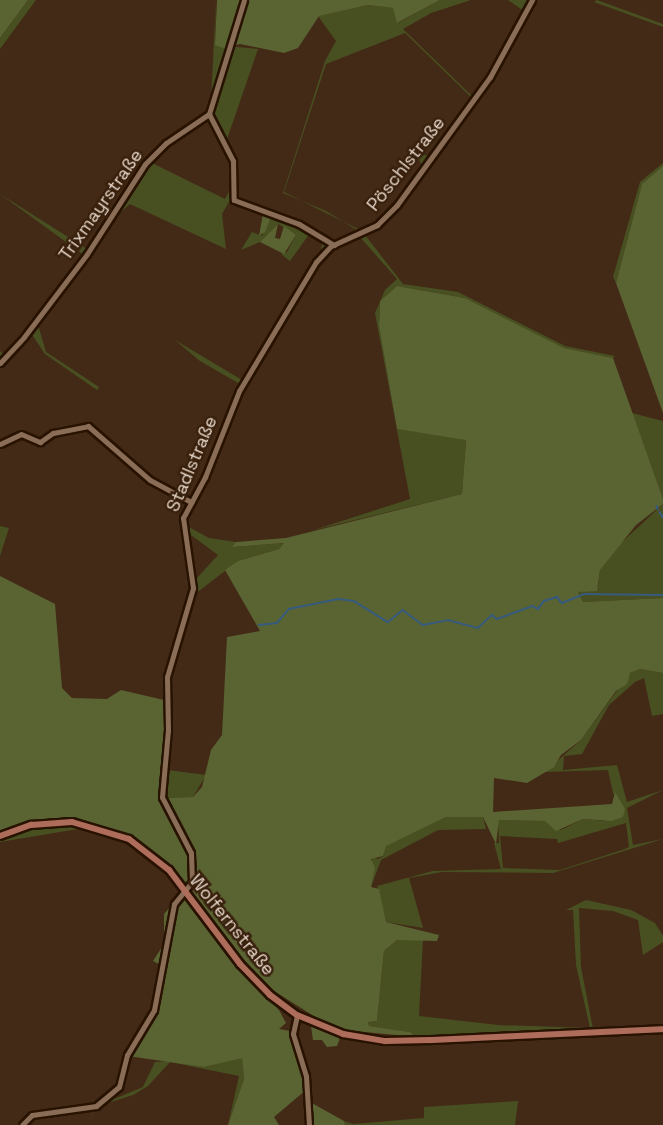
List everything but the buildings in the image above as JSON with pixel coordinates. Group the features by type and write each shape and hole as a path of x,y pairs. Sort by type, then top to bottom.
{"main road":[{"name":"Wolfernstraße","path":"0,836 44,823 100,828 149,852 187,892 240,964 297,1015 343,1034 385,1041 663,1029"}],"street":[{"path":"244,0 209,114 232,161 234,200 299,224 323,241 334,245"},
{"name":"Pöschlstraße","path":"334,245 369,229 397,205 490,77 532,0"},
{"name":"Trixmayrstraße","path":"0,363 31,328 87,254 145,164 166,143 209,114"},
{"path":"323,241 324,251"},
{"name":"Stadlstraße","path":"187,892 193,878 191,853 162,795 168,737 167,677 193,588 182,525 249,370 324,251 334,245"},
{"path":"0,444 21,434 40,442 53,433 88,426 150,480 191,502"},
{"path":"22,1125 32,1115 96,1106 119,1087 127,1055 154,1010 174,904 187,892"},
{"path":"297,1015 293,1034 306,1076 309,1125"}],"green space":[{"path":"0,0 28,0 0,38"},
{"path":"28,0 36,0 0,49 0,38"},
{"path":"216,0 215,45 258,49 226,142 236,165 236,199 301,223 333,242 360,232 343,222 362,231 383,218 407,189 422,166 419,159 411,158 415,152 428,156 472,98 405,33 326,64 284,192 301,201 283,193 325,61 336,41 318,16 368,5 393,8 398,23 440,0 471,0 431,13 403,29 473,97 524,11 508,0 534,0 496,69 459,124 393,212 365,235 403,284 458,292 565,346 615,356 613,358 564,348 465,298 397,286 380,301 385,290 397,279 360,237 327,251 251,371 211,469 185,520 185,525 209,538 236,542 233,547 284,543 279,549 238,561 195,594 190,602 169,675 168,770 206,775 193,797 164,798 167,666 189,596 190,577 197,578 218,555 180,527 187,505 181,498 154,484 109,447 157,483 193,497 240,384 200,361 175,340 242,380 321,252 322,243 310,233 290,261 281,254 287,252 296,235 278,224 260,242 241,250 252,232 262,236 271,217 255,207 230,200 222,214 226,249 130,204 113,219 88,263 75,273 38,325 46,352 99,387 97,390 45,354 29,330 17,344 0,360 0,351 4,354 18,342 84,255 0,194 87,249 151,155 206,114 211,101","holes":["207,119 231,162 232,186 225,199 150,162 174,139"]},
{"path":"217,0 440,0 397,23 393,8 368,5 319,16 298,48 284,53 240,44 223,48 215,45"},
{"path":"597,0 663,24 663,27 594,2"},
{"path":"663,163 663,166 642,184 616,283 613,277 640,182"},
{"path":"663,166 663,413 616,283 642,184"},
{"path":"263,214 271,217 265,232 259,236"},
{"path":"278,224 275,238 280,239 284,226 296,235 284,254 260,242"},
{"path":"397,286 465,298 564,348 613,358 663,499 663,504 636,525 600,570 597,591 578,592 583,602 663,598 663,673 640,669 630,673 627,684 616,691 581,740 561,755 554,767 527,783 494,778 493,812 612,804 615,792 625,809 623,817 611,821 583,819 556,831 545,821 499,820 496,844 483,817 446,817 386,846 383,856 371,859 375,868 371,887 379,889 386,922 439,935 437,941 397,940 384,951 377,1021 368,1022 369,1026 410,1032 417,1037 344,1030 325,1023 274,991 236,952 171,867 132,836 75,817 30,821 0,832 0,576 55,604 62,688 72,698 107,699 121,690 164,700 164,798 193,797 202,787 211,750 222,735 227,637 260,631 225,570 238,561 279,549 284,543 232,547 236,542 286,538 462,494 466,440 397,429 379,326 380,301"},
{"path":"380,302 379,326 397,429 466,439 462,494 314,530 410,499 375,313"},
{"path":"632,413 663,421 663,499"},
{"path":"663,504 663,598 583,602 578,592 598,587 600,570 619,545"},
{"path":"0,526 9,528 0,556"},
{"path":"640,669 663,673 663,714 652,716 644,678 635,682 609,705 582,754 564,756 563,770 617,765 627,802 663,790 627,808 633,845 663,839 553,873 442,872 409,878 423,928 386,922 377,886 433,871 501,869 494,843 499,843 498,820 546,821 561,830 583,819 605,821 625,809 613,793 608,770 545,772 581,740 630,673","holes":["626,823 629,847 560,870 503,868 500,836 557,839 558,843"]},
{"path":"75,817 132,836 171,867 194,893 182,893 156,862 132,845 84,828 0,842 0,832 30,821"},
{"path":"446,817 483,817 486,829 438,830 381,860 371,887 372,857 378,859 383,856 385,846"},
{"path":"187,898 229,957 279,1010 286,1023 279,1029 290,1031 306,1090 274,1117 279,1125 228,1125 244,1079 242,1058 204,1067 128,1056 163,981 176,905"},
{"path":"586,900 631,910 655,923 663,936 663,942 643,955 638,920 613,911 579,908 581,967 593,1029 420,1038 410,1032 369,1026 368,1022 377,1021 384,951 397,940 411,938 423,939 419,1016 498,1025 590,1028 576,965 573,910 566,910"},
{"path":"171,906 163,966 153,961 164,944 164,914"},
{"path":"311,1026 340,1038 337,1046 327,1047 322,1040 313,1040"},
{"path":"242,1057 244,1079 228,1125 239,1076 170,1062 148,1086 133,1095 95,1107 90,1125 95,1105 116,1088 120,1073 125,1074 124,1080 112,1100 143,1087 155,1062 168,1061 204,1067"},
{"path":"518,1101 515,1125 345,1125 344,1121 353,1124 424,1118 424,1107"},
{"path":"310,1102 344,1121 345,1125 311,1125"}],"waterway":[{"path":"660,512 663,517"},
{"path":"259,625 277,623 289,609 338,599 354,601 388,622 403,610 423,625 448,620 478,628 492,615 497,619 533,606 538,609 544,601 557,597 562,603 584,594 663,595"}]}
